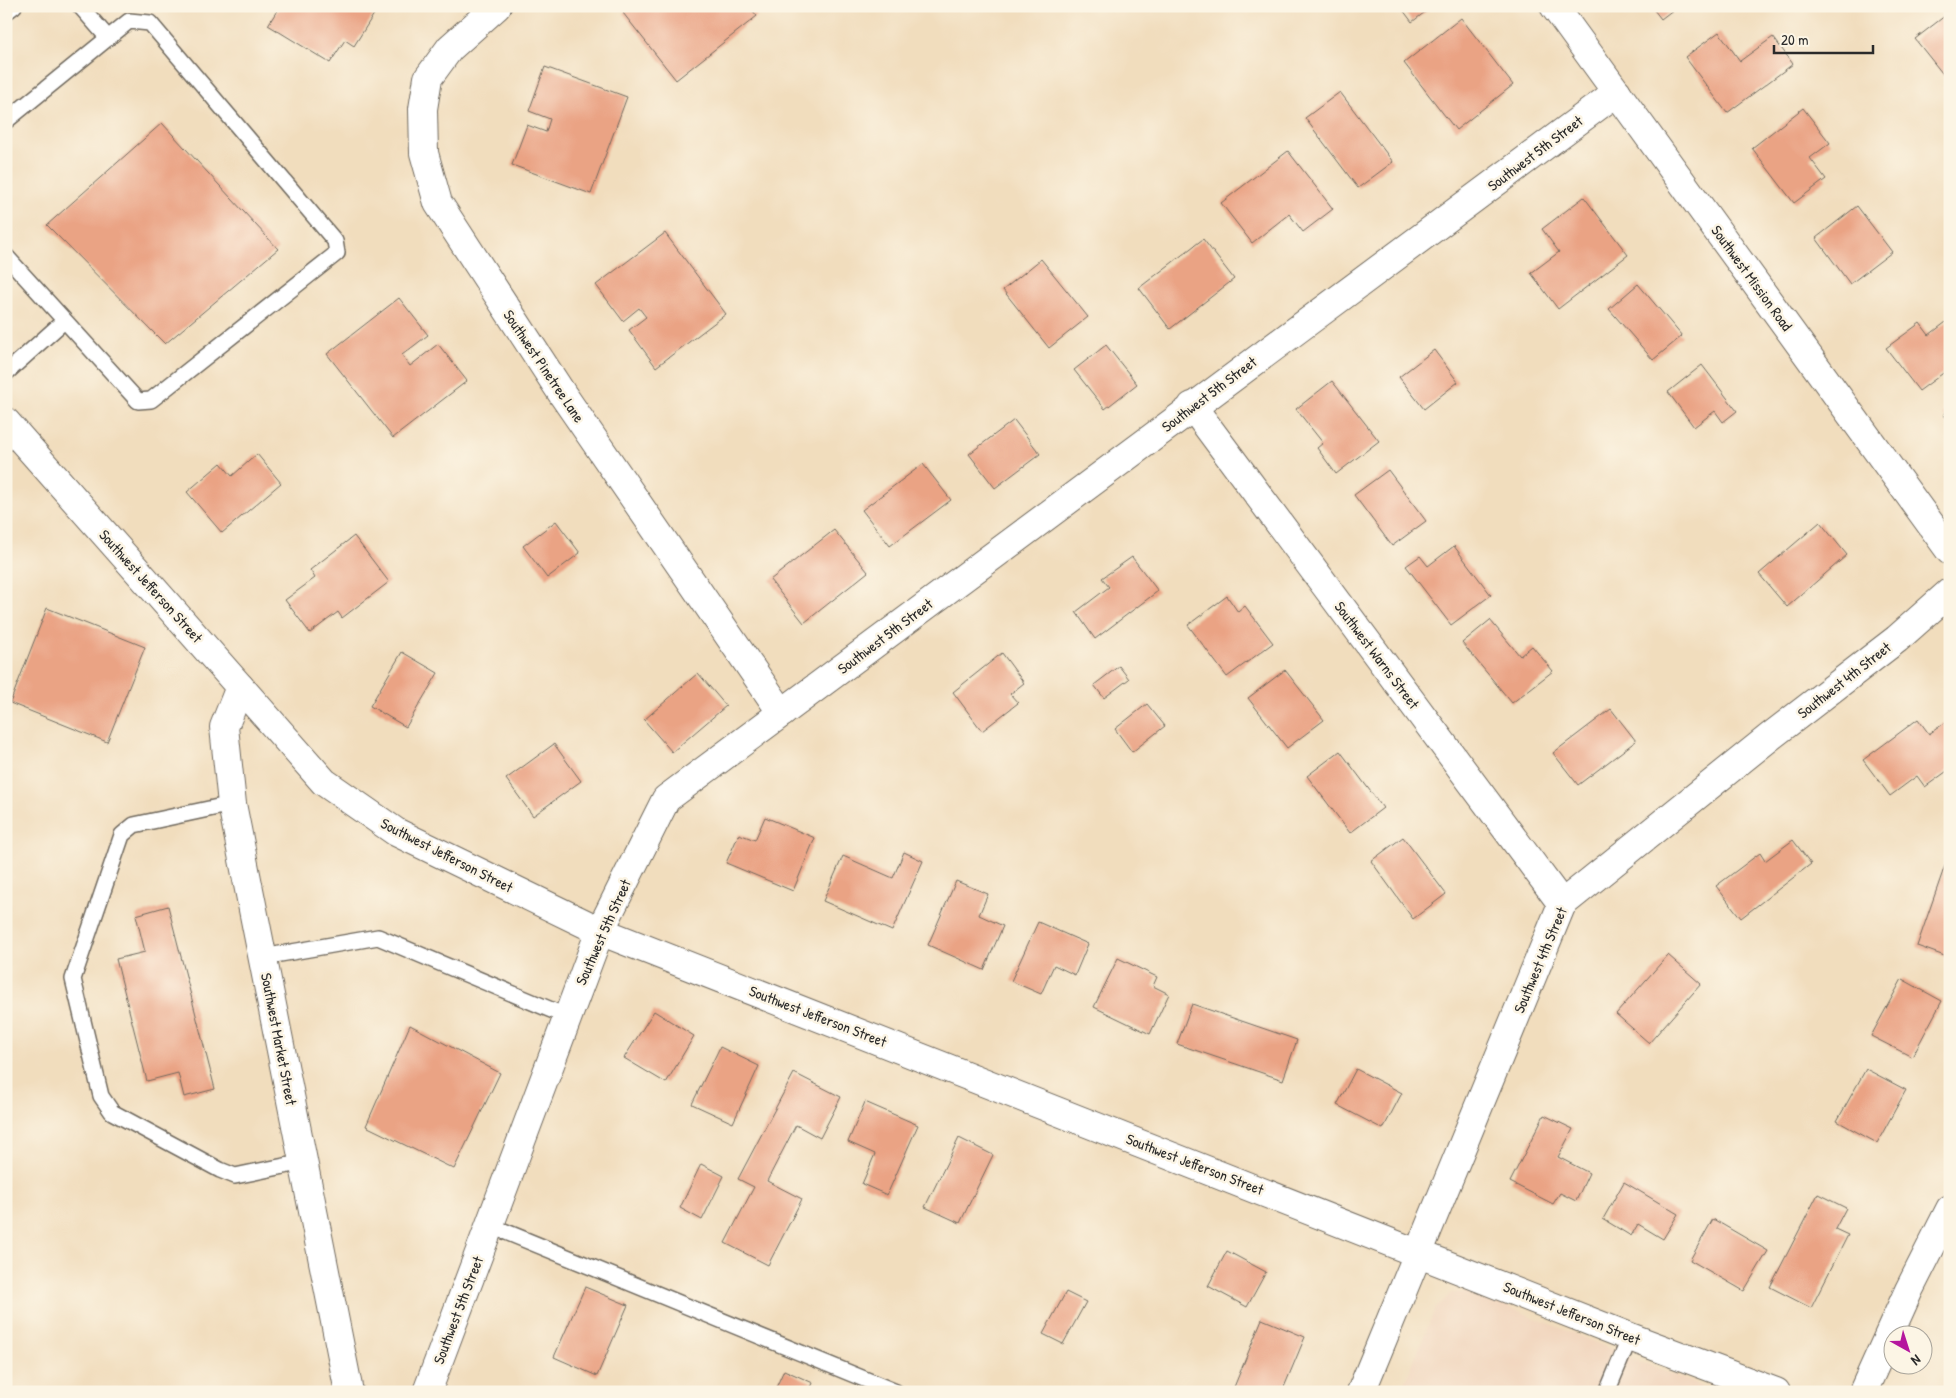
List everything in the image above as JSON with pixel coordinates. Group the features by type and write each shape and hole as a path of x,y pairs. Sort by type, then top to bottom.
{"street":[{"name":"Southwest Pinetree Lane","path":"498,6 450,48 428,78 423,109 424,153 438,203 563,395 782,713"},
{"name":"Southwest Mission Road","path":"1554,6 1950,550"},
{"name":"Southwest 5th Street","path":"427,1392 600,931 666,799 1192,406 1617,92"},
{"name":"Southwest Warns Street","path":"1192,406 1562,904"},
{"name":"Southwest Jefferson Street","path":"6,422 324,782 388,826 600,931 1419,1252 1630,1337 1776,1392"},
{"name":"Southwest 4th Street","path":"1361,1392 1562,904 1771,736 1898,639 1950,592"},
{"name":"Southwest Market Street","path":"240,687 224,727 232,804 349,1392"},
{"path":"1863,1392 1909,1290 1950,1209"}],"lane":[{"path":"6,12 14,6"},
{"path":"80,6 108,38"},
{"path":"6,121 129,22 150,23 335,241 337,254 151,400 138,401 64,322 6,256"},
{"path":"6,373 64,322"},
{"path":"232,804 134,825 122,835 73,979 100,1096 112,1112 220,1170 235,1176 304,1162"},
{"path":"263,957 378,937 568,1017"},
{"path":"489,1225 896,1392"},
{"path":"1607,1392 1630,1337"}],"shaded area":[{"path":"1470,1291 1715,1392 1401,1392 1435,1309 1451,1293"}],"building":[{"path":"280,6 379,6 354,46 345,40 330,63 268,25"},
{"path":"632,6 749,6 757,16 676,80 623,13"},
{"path":"1400,6 1433,6 1412,22"},
{"path":"1651,6 1678,6 1661,19"},
{"path":"1950,12 1950,83 1915,39"},
{"path":"1461,18 1513,85 1456,130 1404,63"},
{"path":"1719,32 1740,61 1773,37 1793,64 1727,113 1685,57"},
{"path":"545,67 627,97 591,194 512,165 527,125 546,132 550,119 529,111"},
{"path":"1340,92 1393,162 1358,188 1305,118"},
{"path":"1803,108 1830,143 1810,158 1826,179 1794,203 1752,148"},
{"path":"162,123 278,249 165,344 47,225"},
{"path":"1288,151 1333,209 1303,232 1289,214 1252,243 1221,203"},
{"path":"1584,197 1628,255 1558,309 1531,273 1559,252 1542,229"},
{"path":"1857,206 1892,252 1850,284 1816,238"},
{"path":"665,233 726,314 656,367 629,330 646,317 639,308 623,321 596,285"},
{"path":"1203,239 1234,279 1170,329 1139,288"},
{"path":"1041,259 1088,317 1049,348 1003,290"},
{"path":"1638,284 1682,336 1653,360 1609,309"},
{"path":"399,298 428,335 402,355 410,366 438,344 467,381 393,438 327,354"},
{"path":"1950,319 1950,368 1919,391 1886,348 1920,323 1929,335"},
{"path":"1106,345 1137,384 1105,409 1074,370"},
{"path":"1434,350 1458,382 1424,409 1399,377"},
{"path":"1702,365 1737,411 1723,422 1715,411 1694,427 1668,392"},
{"path":"1332,381 1379,441 1336,474 1317,448 1323,443 1296,409"},
{"path":"1950,409 1950,422 1943,414"},
{"path":"1014,420 1040,454 995,488 969,454"},
{"path":"257,454 281,483 222,533 187,492 221,463 232,476"},
{"path":"923,464 951,500 890,546 862,510"},
{"path":"1388,470 1426,521 1392,546 1354,495"},
{"path":"556,521 580,553 547,578 523,546"},
{"path":"1820,522 1847,555 1787,607 1759,574"},
{"path":"834,530 868,572 804,623 770,580"},
{"path":"354,536 389,582 342,618 338,612 310,633 285,600 315,578 310,570"},
{"path":"1454,546 1491,595 1451,625 1406,566 1420,556 1428,566"},
{"path":"1132,557 1158,591 1095,639 1076,612 1109,587 1102,578"},
{"path":"1227,596 1238,612 1245,606 1273,643 1227,677 1188,625"},
{"path":"47,608 145,647 107,742 10,703"},
{"path":"1490,620 1520,656 1532,646 1553,671 1512,703 1462,643"},
{"path":"402,652 438,673 406,727 370,706"},
{"path":"1002,653 1024,683 1010,694 1018,703 982,731 953,692"},
{"path":"1119,666 1129,679 1104,698 1094,685"},
{"path":"1285,670 1324,720 1287,748 1248,698"},
{"path":"698,673 726,706 672,752 644,720"},
{"path":"1147,704 1165,726 1132,752 1115,729"},
{"path":"1611,709 1636,741 1578,785 1553,753"},
{"path":"1918,719 1929,734 1946,722 1950,727 1950,769 1925,787 1917,776 1890,796 1863,760"},
{"path":"554,744 581,781 533,816 506,779"},
{"path":"1340,751 1383,808 1350,833 1307,776"},
{"path":"765,817 815,838 793,891 726,863 739,834 755,840"},
{"path":"1403,837 1446,894 1413,919 1371,861"},
{"path":"1793,840 1811,864 1741,918 1716,886 1760,853 1765,861"},
{"path":"904,852 923,861 892,931 823,901 843,856 893,878"},
{"path":"1950,854 1950,958 1917,946"},
{"path":"956,881 988,894 979,915 1003,926 984,970 928,945"},
{"path":"168,906 215,1089 184,1097 178,1073 147,1081 116,959 145,952 136,915"},
{"path":"1038,922 1088,944 1075,975 1054,965 1041,994 1011,981"},
{"path":"1668,955 1701,984 1649,1043 1616,1014"},
{"path":"1118,958 1157,977 1153,986 1169,994 1150,1034 1094,1007"},
{"path":"1902,979 1942,1001 1912,1057 1871,1036"},
{"path":"1192,1004 1297,1040 1283,1080 1177,1044"},
{"path":"654,1011 694,1036 666,1083 624,1058"},
{"path":"410,1025 500,1073 454,1169 366,1126"},
{"path":"720,1047 759,1066 733,1123 692,1104"},
{"path":"1356,1069 1402,1093 1383,1129 1337,1105"},
{"path":"1866,1069 1906,1090 1877,1143 1837,1121"},
{"path":"794,1073 841,1097 820,1138 796,1125 767,1181 802,1199 768,1265 725,1243 754,1187 738,1179"},
{"path":"865,1102 918,1125 887,1195 862,1184 875,1154 848,1142"},
{"path":"1544,1115 1573,1129 1558,1157 1589,1173 1576,1201 1560,1193 1553,1204 1510,1182"},
{"path":"959,1138 993,1155 960,1223 925,1207"},
{"path":"701,1164 724,1176 702,1220 680,1208"},
{"path":"1624,1182 1678,1214 1663,1239 1638,1224 1631,1236 1603,1219"},
{"path":"1818,1194 1846,1208 1835,1229 1848,1235 1811,1308 1770,1287"},
{"path":"1713,1219 1768,1251 1744,1291 1690,1260"},
{"path":"1227,1251 1266,1272 1247,1307 1208,1286"},
{"path":"585,1287 628,1305 597,1376 554,1357"},
{"path":"1066,1292 1086,1302 1063,1344 1043,1334"},
{"path":"1262,1319 1305,1337 1282,1392 1232,1392"},
{"path":"784,1370 813,1383 809,1392 774,1392"}]}
